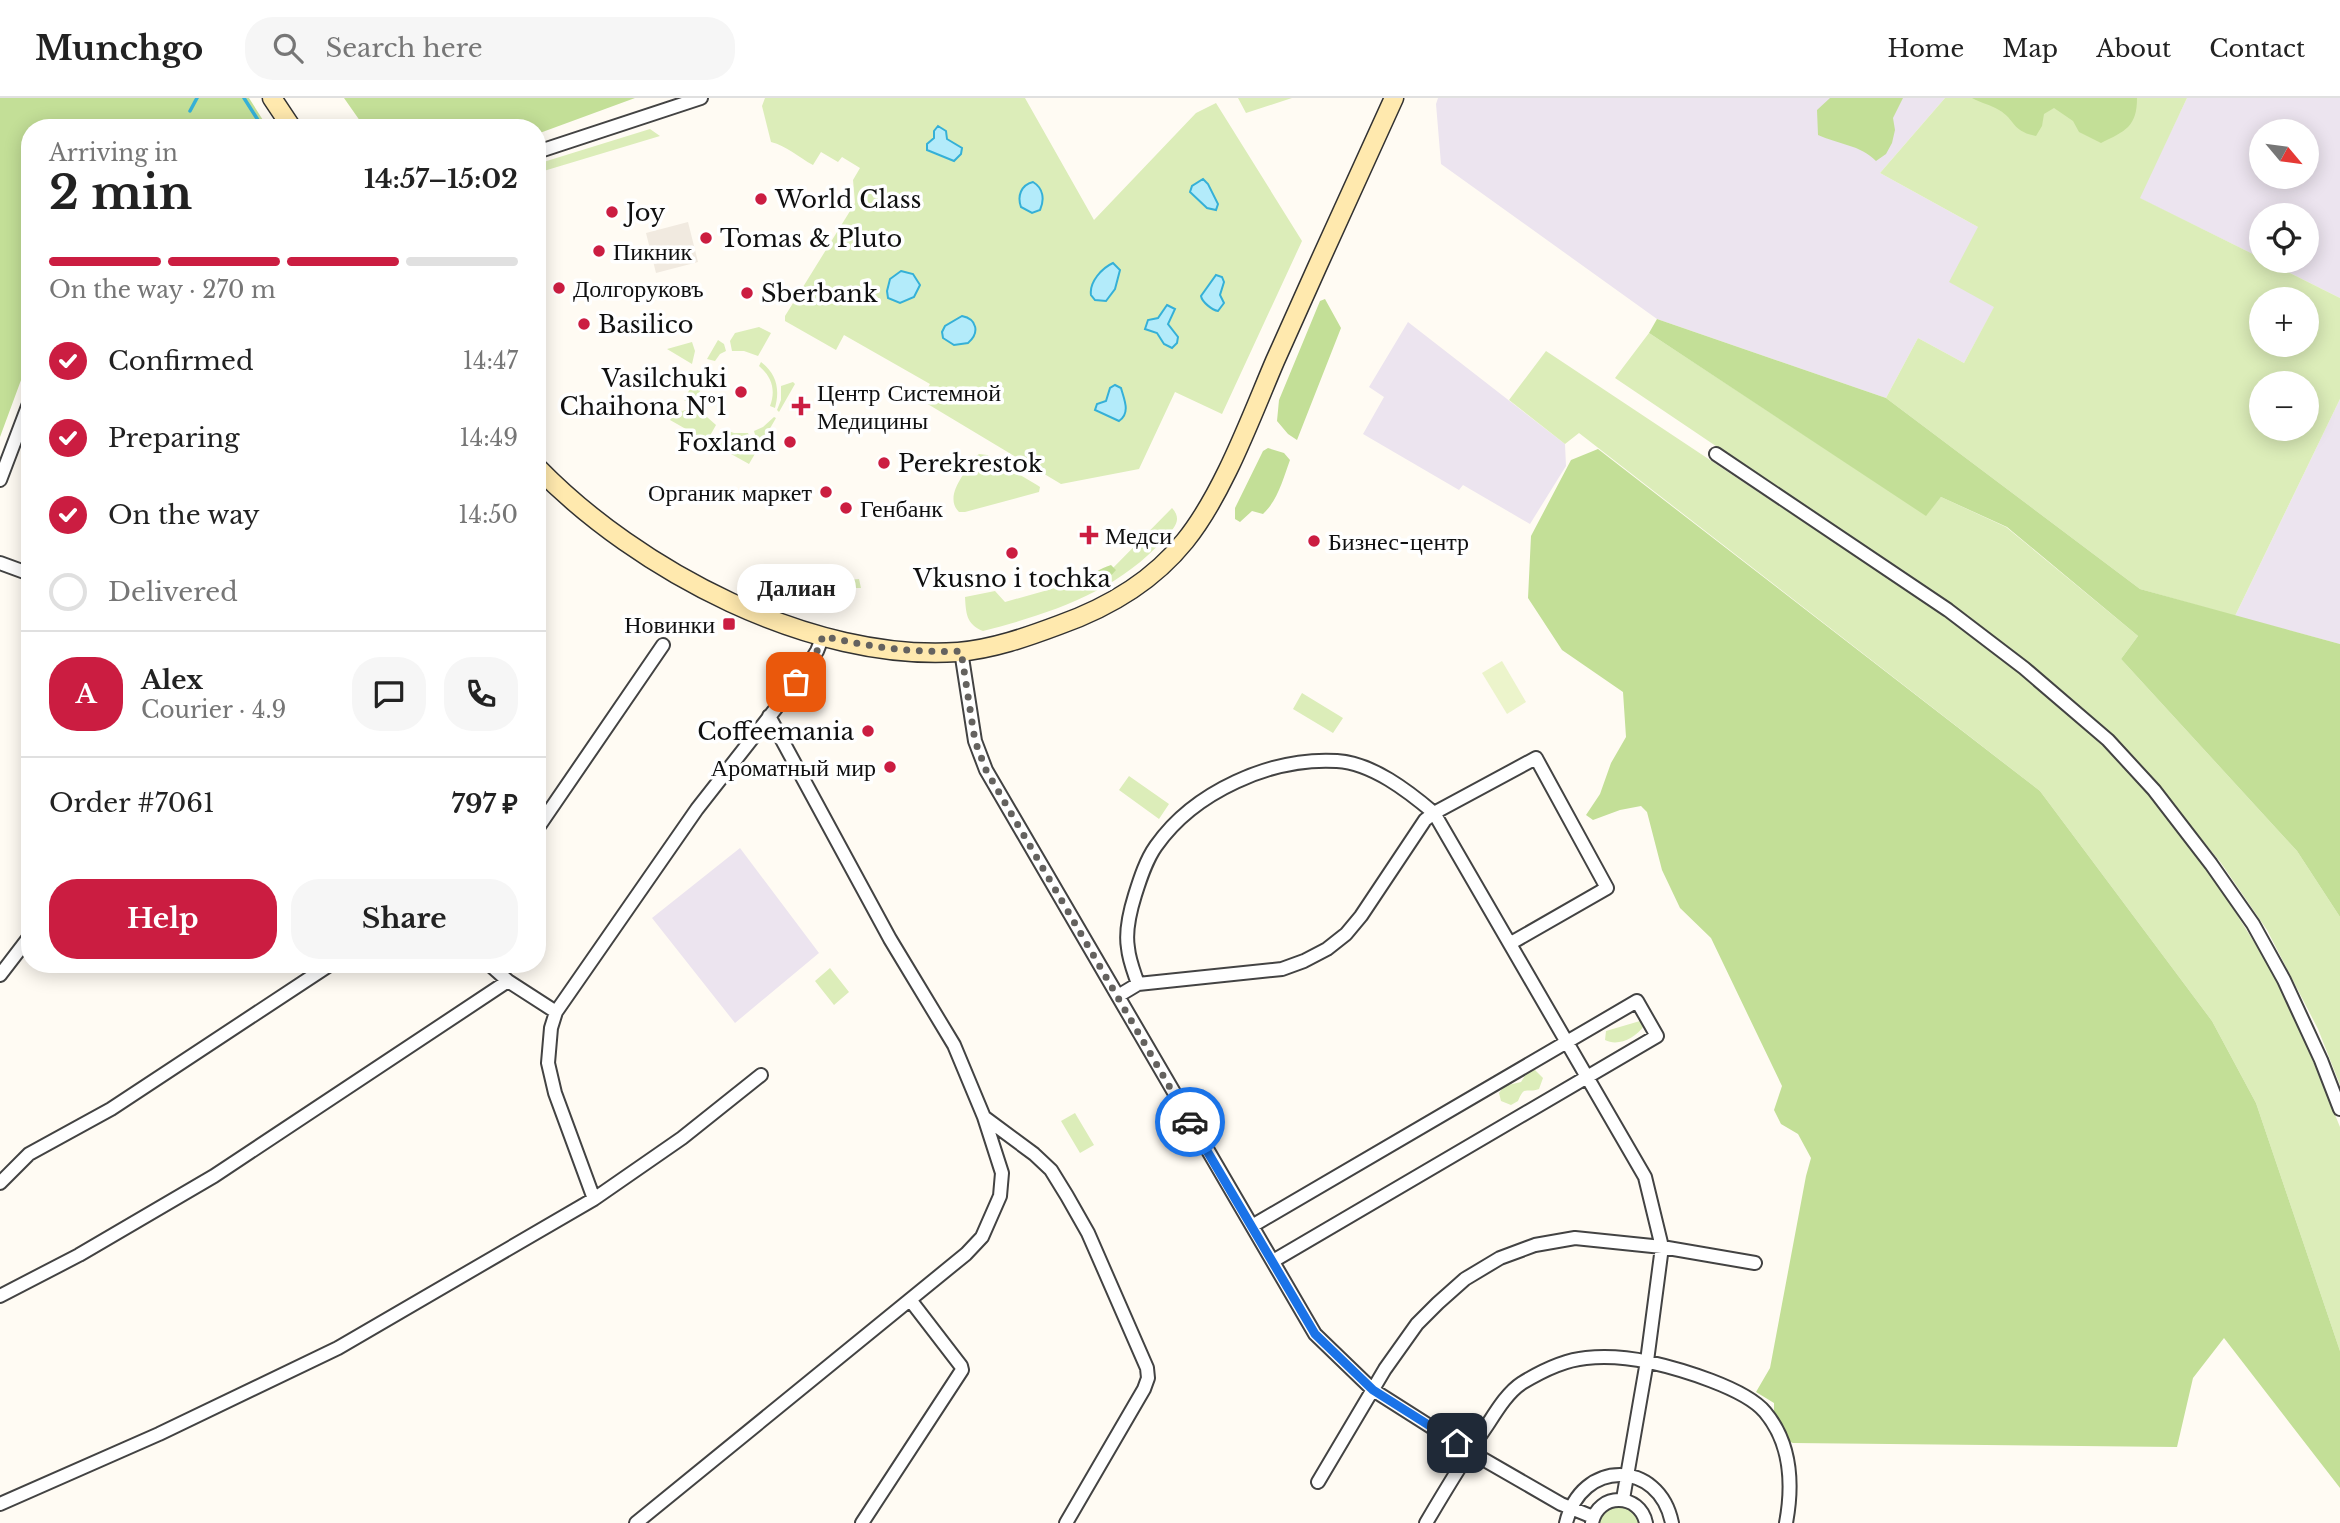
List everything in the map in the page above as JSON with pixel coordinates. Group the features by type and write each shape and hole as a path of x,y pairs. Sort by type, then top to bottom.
{"main road":[{"path":"272,98 286,119"},
{"path":"546,475 627,544 668,570 737,604 823,636 862,646 897,651 961,651 1017,640 1097,610 1127,594 1172,556 1186,540 1221,481 1394,98"}],"street":[{"path":"546,149 701,98"},
{"path":"0,480 21,425"},
{"path":"1716,454 1948,610 2024,668 2108,740 2154,790 2253,924 2321,1060 2340,1109"},
{"path":"0,563 21,570"},
{"path":"594,1199 555,1093 548,1063 551,1028 556,1012 696,809 808,665 823,636"},
{"path":"546,816 663,645"},
{"path":"961,651 975,741 986,770 1315,1334 1373,1390 1469,1451 1593,1520 1605,1503 1623,1499 1640,1508 1646,1523"},
{"path":"636,1523 966,1254 982,1237 1000,1196 1002,1173 984,1117 954,1045 890,939 769,716"},
{"path":"1118,996 1138,984 1282,969 1327,949 1346,934 1361,916 1425,820 1536,758 1608,888 1511,943"},
{"path":"1138,984 1127,946 1130,913 1140,878 1156,846 1194,805 1253,773 1296,763 1338,760 1371,770 1407,790 1434,813 1645,1177 1662,1247 1647,1361 1623,1499"},
{"path":"0,975 21,948"},
{"path":"0,1183 29,1154 111,1109 317,973"},
{"path":"499,973 556,1012"},
{"path":"0,1296 79,1255 214,1176 508,981"},
{"path":"1252,1226 1637,1001 1657,1035 1273,1261"},
{"path":"0,1504 159,1434 338,1348 594,1199 682,1138 761,1076"},
{"path":"984,1117 1051,1170 1088,1233 1147,1368 1148,1378 1144,1389 1066,1523"},
{"path":"1318,1482 1373,1390 1417,1324 1465,1279 1500,1258 1535,1245 1575,1238 1662,1247 1755,1263"},
{"path":"862,1523 962,1370 911,1301"},
{"path":"1426,1523 1469,1451 1497,1410 1519,1385 1546,1370 1584,1358 1647,1361 1730,1389 1751,1399 1765,1412 1787,1455 1790,1501 1786,1523"},
{"path":"1566,1523 1569,1508 1581,1492 1598,1479 1627,1476 1644,1481 1659,1493 1669,1509 1672,1523"}],"shaded area":[{"path":"1438,98 1945,98 1880,173 1978,227 1995,306 1964,363 1918,338 1886,398 1657,319 1441,164 1436,104"},
{"path":"2187,98 2340,98 2340,298 2290,273 2319,273 2319,203 2249,203 2249,252 2139,198"},
{"path":"688,222 698,262 656,273 646,233"},
{"path":"1408,322 1565,444 1566,466 1530,524 1463,485 1459,490 1363,434 1384,397 1369,387"},
{"path":"2340,399 2340,644 2235,616"},
{"path":"740,848 819,953 735,1023 652,918"}],"green space":[{"path":"0,98 249,98 262,119 21,119 21,380 0,437"},
{"path":"344,98 635,98 546,131 546,119 359,119"},
{"path":"765,98 1025,98 1094,220 1196,113 1216,103 1302,241 1222,414 1175,392 1139,469 1061,484 921,400 930,384 844,335 836,350 785,321 785,316 855,203 853,180 860,168 842,157 838,162 821,152 813,165 771,142 762,106"},
{"path":"1238,98 1292,98 1246,113"},
{"path":"1830,98 1903,98 1893,118 1895,130 1886,154 1876,161 1856,148 1818,135 1817,110"},
{"path":"1945,98 2187,98 2140,198 2249,252 2249,273 2290,273 2318,287 2249,287 2249,357 2319,357 2319,288 2340,298 2340,399 2235,616 2140,589 1886,398 1918,338 1964,363 1994,307 1949,282 1978,227 1880,173"},
{"path":"1972,98 2137,98 2135,116 2128,127 2101,143 2079,132 2073,121 2054,108 2044,114 2042,126 2036,136 2022,131 1999,110"},
{"path":"650,129 660,136 546,170 546,161"},
{"path":"1325,299 1341,328 1297,440 1277,421 1279,400 1320,301"},
{"path":"1657,319 1886,398 2140,589 2340,644 2340,917 2297,851 2121,659 2138,636 2007,527 1941,497 1926,516 1649,333"},
{"path":"759,327 771,333 758,356 744,351 732,351 730,341 735,333"},
{"path":"1649,333 1926,515 1941,497 2006,527 2138,636 2121,659 2297,851 2340,917 2340,1085 2318,1029 2267,930 2221,863 2157,784 2112,735 2029,663 1952,605 1615,378"},
{"path":"718,340 724,344 726,351 715,361 707,359"},
{"path":"692,342 695,351 692,364 667,349"},
{"path":"1546,351 1945,616 2021,675 2103,745 2150,795 2209,870 2284,990 2340,1127 2340,1351 2256,1103 2212,1021 2040,791 1579,433 1565,444 1509,400"},
{"path":"761,362 771,372 776,383 775,408 770,406 772,384 759,366"},
{"path":"694,381 700,384 700,400 688,402 684,400"},
{"path":"793,382 795,384 779,412 777,410 781,400 781,386"},
{"path":"701,406 707,417 716,425 707,441 670,420 676,408 682,411"},
{"path":"776,418 761,444 757,442 754,431"},
{"path":"723,429 734,433 748,433 752,442 749,448 756,452 749,464 715,445"},
{"path":"1268,448 1284,453 1290,460 1282,482 1273,502 1263,514 1252,511 1240,522 1235,519 1235,508 1263,451"},
{"path":"1598,449 2040,791 2212,1021 2256,1103 2340,1351 2340,1488 2224,1338 2193,1378 2177,1447 1793,1443 1782,1439 1774,1420 1774,1403 1756,1392 1770,1368 1811,1158 1798,1134 1781,1124 1774,1110 1782,1086 1711,938 1680,908 1662,870 1647,812 1641,806 1593,820 1586,815 1600,794 1611,763 1626,737 1623,692 1562,650 1528,598 1531,536 1571,460"},
{"path":"979,454 987,455 1037,485 1040,487 1039,492 959,512 953,499 955,492"},
{"path":"1172,508 1177,520 1171,531 1145,557 1103,587 1033,617 983,631 970,621 965,597 995,591 1005,602 1108,573"},
{"path":"1111,565 1116,570 1108,579 1085,591 1076,585 1078,575 1091,574"},
{"path":"839,577 847,580 859,579 861,588 834,585"},
{"path":"1502,661 1526,702 1507,714 1482,673"},
{"path":"1302,693 1343,718 1333,733 1293,709"},
{"path":"1129,776 1169,804 1159,819 1119,790"},
{"path":"830,968 849,992 834,1005 815,981"},
{"path":"1643,1021 1644,1026 1631,1038 1621,1042 1605,1040 1606,1031"},
{"path":"1535,1070 1543,1078 1539,1089 1524,1091 1518,1101 1511,1105 1501,1101 1499,1093 1504,1086 1521,1082 1528,1071"},
{"path":"1075,1113 1094,1145 1080,1153 1061,1121"},
{"path":"1620,1505 1636,1512 1641,1523 1596,1523 1604,1510"}],"water":[{"path":"938,126 946,131 947,139 962,148 961,154 954,161 927,150 927,144 934,138 934,131"},
{"path":"1203,179 1218,204 1216,210 1207,208 1190,192 1192,186"},
{"path":"1033,182 1039,187 1043,198 1040,210 1032,213 1021,207 1020,199 1023,188"},
{"path":"1113,263 1120,270 1115,289 1106,301 1095,300 1091,295 1094,280"},
{"path":"901,271 913,274 920,285 914,297 900,303 888,298 887,291 890,279"},
{"path":"1216,275 1222,277 1224,282 1220,295 1224,303 1218,311 1203,301 1201,296"},
{"path":"1167,305 1175,309 1168,324 1178,337 1172,348 1164,344 1157,333 1145,329 1148,320 1158,318"},
{"path":"962,316 974,323 974,335 968,343 954,345 943,338 942,332 945,326"},
{"path":"1115,385 1121,388 1126,406 1125,414 1119,421 1095,410 1097,404 1106,401 1110,388"}],"waterway":[{"path":"190,111 197,98"},
{"path":"244,98 257,119"}],"way so far":[{"path":"796,682 817,651 823,636 897,651 961,651 975,741 986,770 1190,1122"}],"place":[{"name":"World Class","path":"761,199"},
{"name":"Joy","path":"612,212"},
{"name":"Tomas & Pluto","path":"706,238"},
{"name":"Пикник","path":"599,251"},
{"name":"Долгоруковъ","path":"559,288"},
{"name":"Sberbank","path":"747,293"},
{"name":"Basilico","path":"584,324"},
{"name":"Vasilchuki Chaihona №1","path":"741,392"},
{"name":"Центр Системной Медицины","path":"801,406"},
{"name":"Foxland","path":"790,442"},
{"name":"Perekrestok","path":"884,463"},
{"name":"Органик маркет","path":"826,492"},
{"name":"Генбанк","path":"846,508"},
{"name":"Медси","path":"1089,535"},
{"name":"Бизнес-центр","path":"1314,541"},
{"name":"Vkusno i tochka","path":"1012,553"},
{"name":"Новинки","path":"729,624"},
{"name":"Далиан","path":"796,682"},
{"name":"Coffeemania","path":"868,731"},
{"name":"Ароматный мир","path":"890,767"}],"route":[{"path":"1190,1122 1315,1334 1373,1390 1457,1443"}]}
